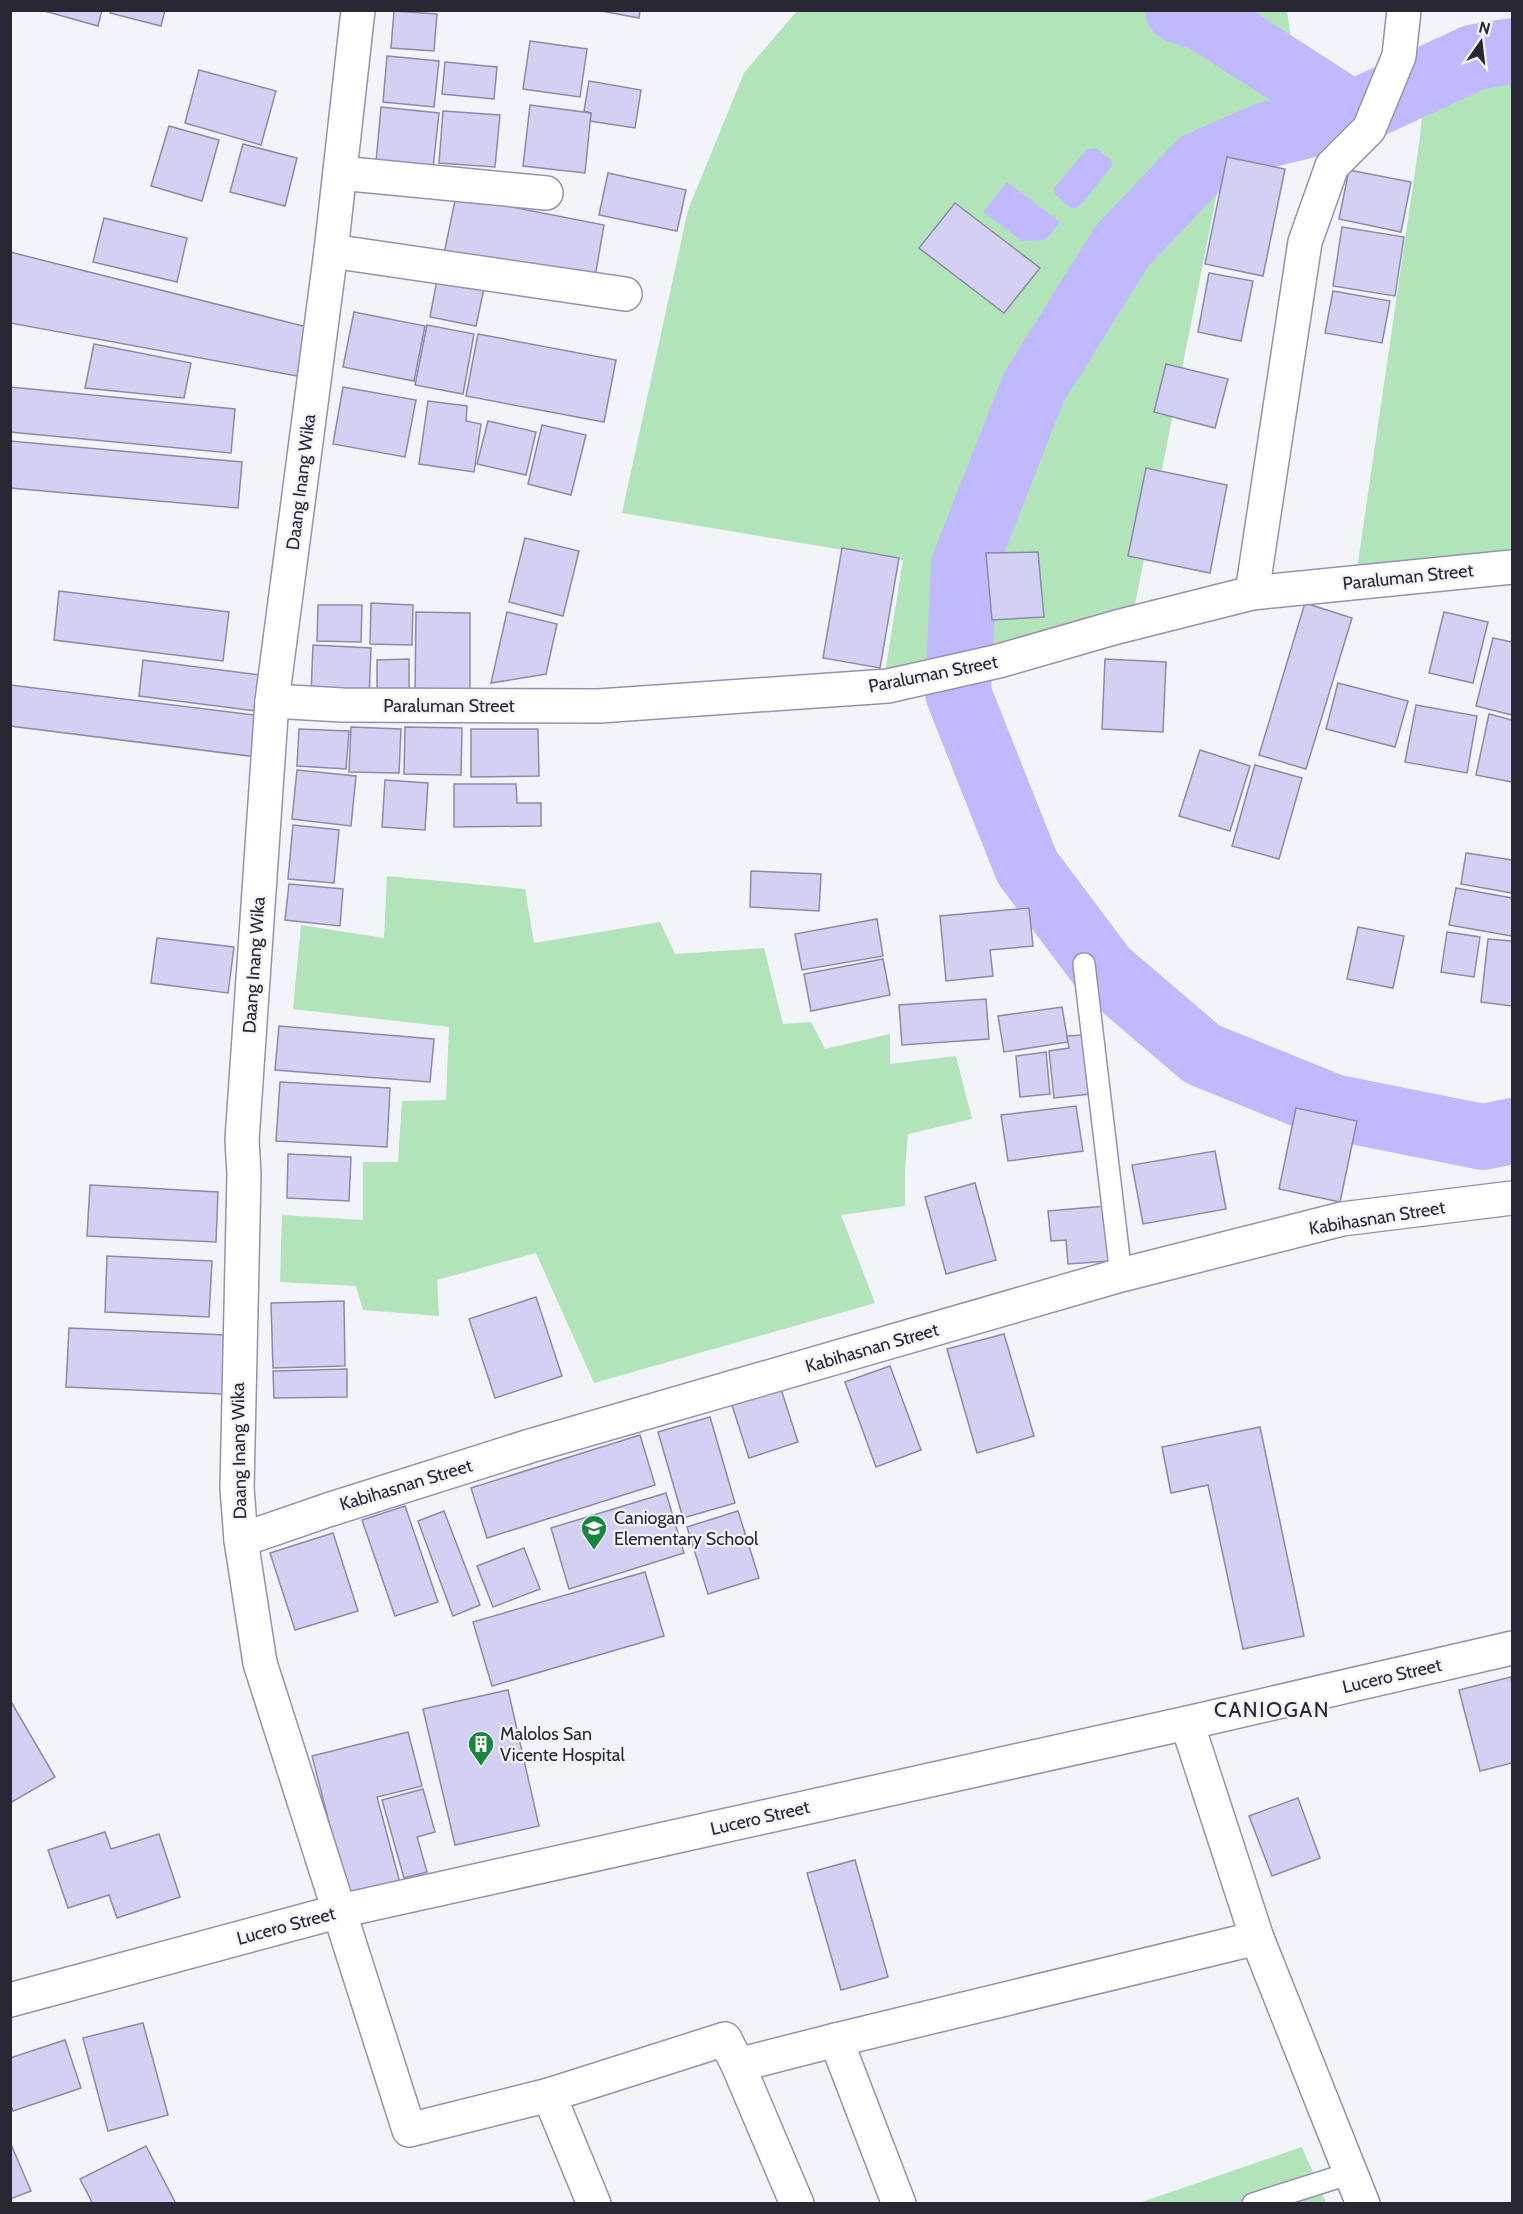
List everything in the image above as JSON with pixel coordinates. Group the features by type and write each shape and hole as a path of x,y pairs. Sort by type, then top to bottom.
{"street":[{"name":"Daang Inang Wika","path":"358,10 331,250 272,701 242,1140 244,1174 237,1488 241,1540 260,1663 408,2130 549,2096"},
{"path":"1252,593 1305,242 1332,166 1369,129 1399,56 1404,10"},
{"path":"340,173 546,193"},
{"path":"331,250 624,294"},
{"name":"Paraluman Street","path":"272,701 342,705 599,706 888,686 999,661 1117,627 1252,593 1512,567"},
{"name":"Kabihasnan Street","path":"241,1540 339,1506 530,1446 1121,1275 1342,1219 1512,1198"},
{"name":"Lucero Street","path":"10,2000 340,1911 1187,1723 1512,1648"},
{"path":"1187,1723 1257,1938 1363,2204"},
{"path":"738,2066 1257,1938"},
{"path":"594,2204 549,2096 725,2039 797,2204"},
{"path":"836,2040 900,2204"}],"lane":[{"path":"1084,964 1121,1275"},
{"path":"1253,2204 1352,2173"}],"green space":[{"path":"797,11 1287,11 1302,116 1230,128 1133,614 885,673 903,560 622,513 688,210 744,73"},
{"path":"1512,47 1512,556 1357,569 1420,137 1427,57"},
{"path":"387,876 525,889 534,943 660,922 675,954 764,948 783,1024 811,1022 825,1049 890,1034 890,1064 956,1056 972,1119 908,1134 905,1206 841,1215 875,1303 594,1383 536,1253 437,1280 439,1316 363,1310 356,1286 280,1282 282,1215 363,1220 363,1162 398,1162 402,1101 446,1100 449,1027 293,1009 301,925 384,938"},
{"path":"1302,2147 1326,2203 1136,2204"}],"shaded area":[{"path":"1096,148 1111,160 1112,166 1078,208 1071,208 1055,194 1054,188 1087,149"},
{"path":"1007,182 1060,222 1046,240 1022,241 983,212"}],"building":[{"path":"41,10 102,10 98,26"},
{"path":"111,10 165,10 161,26 110,13"},
{"path":"596,10 640,10 639,18"},
{"path":"394,11 437,14 434,51 391,48"},
{"path":"530,41 587,49 580,97 523,89"},
{"path":"387,56 439,61 434,107 383,102"},
{"path":"445,62 497,67 494,99 442,94"},
{"path":"199,70 276,91 261,145 185,123"},
{"path":"589,81 641,90 635,128 590,121 591,113 584,111"},
{"path":"530,105 591,113 585,173 523,166"},
{"path":"381,107 439,113 433,168 376,162"},
{"path":"443,111 500,115 495,167 439,163"},
{"path":"169,126 219,140 202,201 151,186"},
{"path":"243,144 297,158 285,206 230,192"},
{"path":"1227,157 1285,169 1263,276 1205,264"},
{"path":"1349,170 1411,182 1401,232 1339,219"},
{"path":"608,173 686,190 677,231 599,215"},
{"path":"456,196 604,225 594,283 444,254"},
{"path":"955,203 1040,268 1004,313 919,248"},
{"path":"104,218 187,238 177,282 93,262"},
{"path":"1342,227 1404,237 1395,296 1333,286"},
{"path":"10,252 311,328 303,377 10,323"},
{"path":"439,269 486,279 476,326 430,317"},
{"path":"1209,273 1253,281 1241,341 1198,332"},
{"path":"1333,291 1390,301 1382,343 1325,333"},
{"path":"354,312 425,326 414,381 343,367"},
{"path":"427,325 474,334 463,394 415,385"},
{"path":"478,334 616,360 604,422 466,396"},
{"path":"94,344 191,363 184,398 85,388"},
{"path":"1166,364 1228,379 1215,428 1154,412"},
{"path":"10,387 235,409 231,453 10,432"},
{"path":"343,387 416,400 405,457 333,444"},
{"path":"428,401 467,406 466,421 481,424 474,472 419,464"},
{"path":"488,421 536,432 526,475 477,464"},
{"path":"542,425 586,435 571,495 528,484"},
{"path":"10,441 242,462 238,508 10,488"},
{"path":"1146,468 1227,485 1210,573 1128,556"},
{"path":"525,538 579,551 563,616 509,602"},
{"path":"842,548 899,558 880,668 823,658"},
{"path":"1038,552 1044,617 992,620 986,553"},
{"path":"59,591 229,612 223,661 54,640"},
{"path":"371,603 413,605 412,645 370,644"},
{"path":"1305,603 1352,618 1306,769 1259,755"},
{"path":"318,605 362,605 361,642 317,641"},
{"path":"416,612 470,613 470,693 415,692"},
{"path":"507,612 557,624 546,674 491,683"},
{"path":"1444,612 1488,622 1473,683 1429,673"},
{"path":"1493,638 1512,642 1512,715 1476,706"},
{"path":"313,645 371,648 369,698 311,695"},
{"path":"409,659 409,700 377,700 377,660"},
{"path":"1105,659 1166,662 1163,732 1102,729"},
{"path":"143,660 268,676 263,712 139,696"},
{"path":"1338,683 1408,701 1395,747 1326,729"},
{"path":"10,685 262,716 257,757 10,726"},
{"path":"1416,705 1477,716 1467,773 1405,762"},
{"path":"1489,714 1512,720 1512,782 1476,775"},
{"path":"351,727 401,729 399,773 349,772"},
{"path":"405,727 462,728 461,775 404,774"},
{"path":"299,729 349,731 346,769 297,766"},
{"path":"471,729 538,729 539,776 471,777"},
{"path":"1200,750 1250,766 1230,831 1179,816"},
{"path":"1255,765 1302,778 1279,859 1232,846"},
{"path":"297,770 356,776 351,826 292,819"},
{"path":"385,780 428,783 425,830 382,827"},
{"path":"454,784 516,784 517,803 541,803 541,826 454,827"},
{"path":"293,825 339,830 334,883 288,879"},
{"path":"1466,853 1512,860 1512,893 1461,884"},
{"path":"751,871 821,874 819,911 750,907"},
{"path":"289,884 343,889 340,926 285,920"},
{"path":"1456,888 1512,898 1512,936 1449,925"},
{"path":"1029,908 1033,946 990,950 993,976 946,981 940,916"},
{"path":"877,919 883,956 802,970 795,934"},
{"path":"1358,927 1404,936 1393,988 1347,979"},
{"path":"1447,932 1480,937 1474,977 1441,972"},
{"path":"157,938 234,947 228,993 151,983"},
{"path":"1488,939 1512,941 1512,1006 1481,1002"},
{"path":"883,959 890,995 811,1011 804,974"},
{"path":"986,999 989,1039 902,1045 899,1005"},
{"path":"1062,1007 1068,1042 1004,1052 998,1016"},
{"path":"279,1026 434,1039 430,1082 275,1070"},
{"path":"1084,1035 1090,1094 1054,1098 1049,1051 1069,1048 1067,1036"},
{"path":"1046,1052 1050,1094 1020,1097 1016,1056"},
{"path":"280,1082 390,1088 387,1147 276,1141"},
{"path":"1076,1106 1083,1151 1008,1161 1001,1115"},
{"path":"1296,1108 1357,1121 1340,1202 1279,1189"},
{"path":"1215,1151 1226,1209 1143,1224 1132,1165"},
{"path":"288,1154 351,1157 349,1201 287,1198"},
{"path":"975,1183 996,1260 946,1274 925,1197"},
{"path":"90,1185 218,1192 216,1242 87,1236"},
{"path":"1106,1206 1110,1261 1068,1264 1066,1240 1051,1241 1048,1211"},
{"path":"107,1256 212,1261 209,1317 105,1312"},
{"path":"536,1297 562,1376 495,1398 469,1319"},
{"path":"344,1301 345,1366 273,1368 271,1303"},
{"path":"69,1328 226,1335 223,1394 66,1387"},
{"path":"1004,1334 1034,1436 977,1453 947,1349"},
{"path":"890,1366 921,1450 876,1467 845,1382"},
{"path":"347,1369 347,1397 274,1398 273,1371"},
{"path":"780,1386 798,1442 749,1458 731,1402"},
{"path":"710,1417 735,1503 683,1518 658,1432"},
{"path":"1260,1427 1304,1636 1243,1649 1208,1485 1171,1493 1162,1447"},
{"path":"640,1435 655,1485 487,1538 471,1488"},
{"path":"666,1493 684,1553 569,1589 551,1528"},
{"path":"405,1506 438,1602 395,1616 362,1520"},
{"path":"444,1511 480,1605 453,1616 418,1521"},
{"path":"738,1511 759,1578 708,1594 687,1527"},
{"path":"333,1533 358,1611 295,1630 270,1553"},
{"path":"524,1548 540,1589 493,1607 477,1566"},
{"path":"645,1572 664,1636 492,1686 473,1622"},
{"path":"1511,1677 1512,1763 1480,1771 1459,1690"},
{"name":"Malolos San Vicente Hospital","path":"508,1690 539,1826 455,1845 423,1709"},
{"path":"10,1700 55,1777 10,1803"},
{"path":"408,1732 422,1786 377,1797 400,1883 348,1896 312,1756"},
{"path":"423,1789 435,1832 417,1837 427,1872 404,1878 382,1800"},
{"path":"1298,1798 1320,1858 1272,1876 1249,1816"},
{"path":"105,1832 111,1849 159,1834 180,1897 117,1918 109,1895 68,1908 48,1850"},
{"path":"855,1860 888,1977 841,1990 807,1873"},
{"path":"143,2023 168,2115 108,2131 83,2038"},
{"path":"65,2040 81,2088 13,2111 10,2103 10,2058"},
{"path":"10,2142 31,2191 10,2199"},
{"path":"146,2146 176,2204 93,2204 80,2179"}],"waterway":[{"path":"1178,10 1205,19 1352,114 1267,135 1200,164 1122,246 1034,387 964,565 958,693 1027,867 1105,971 1202,1054 1333,1107 1483,1137 1512,1131"},
{"path":"1352,114 1475,57 1512,51"}],"place":[{"name":"Caniogan Elementary School","path":"594,1551"},
{"name":"Malolos San Vicente Hospital","path":"481,1767"}],"district":[{"name":"CANIOGAN","path":"1272,1709"}]}
